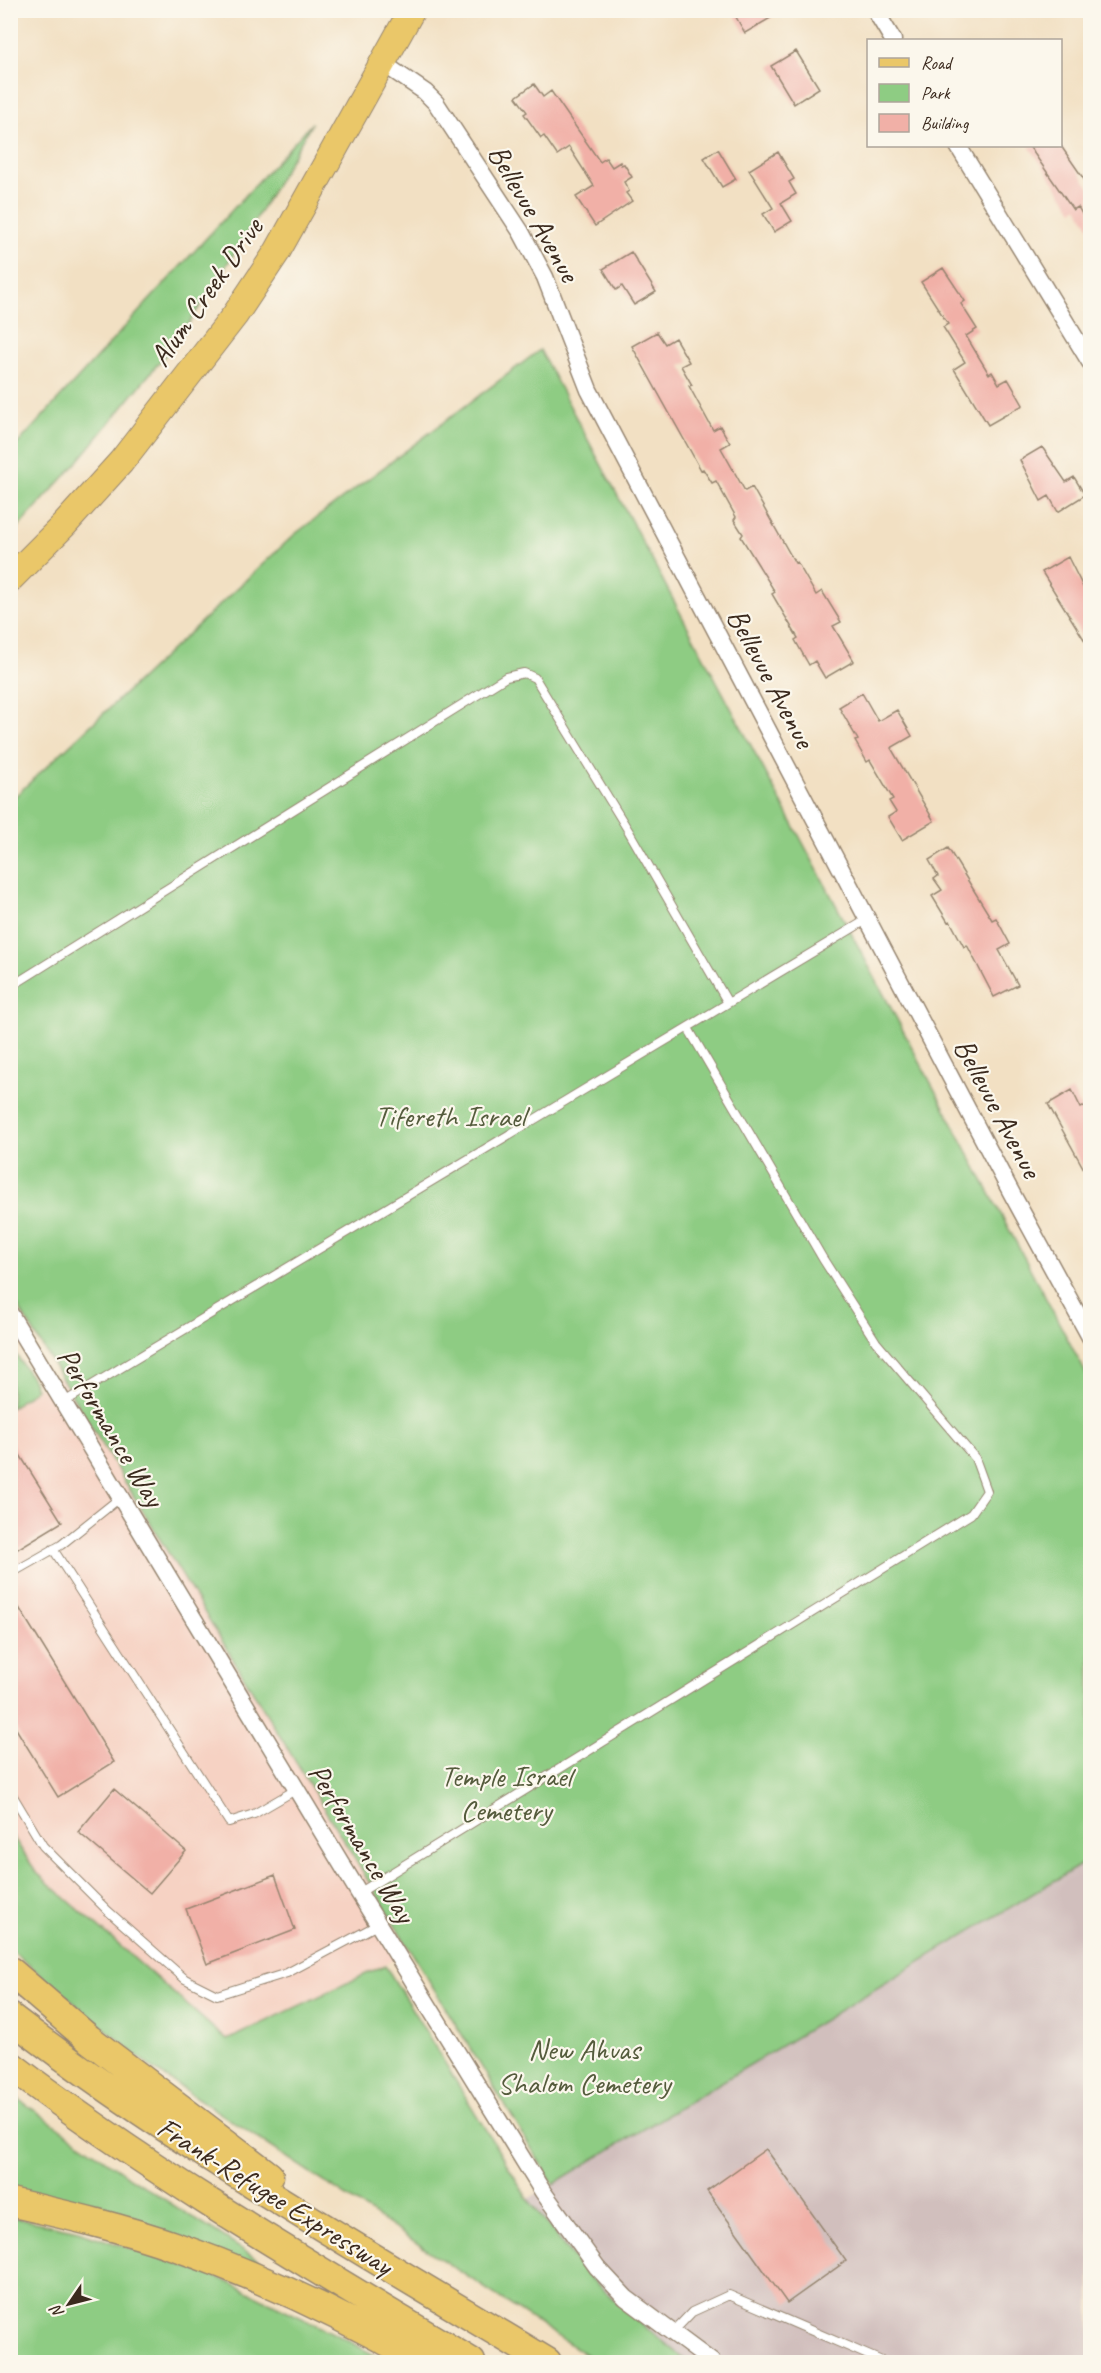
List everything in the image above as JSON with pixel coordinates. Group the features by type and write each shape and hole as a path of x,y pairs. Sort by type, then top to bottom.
{"highway":[{"path":"10,1971 89,2039 262,2169 320,2225"},
{"name":"Frank-Refugee Expressway","path":"10,2017 137,2110 262,2190 547,2362"},
{"name":"Frank-Refugee Expressway","path":"10,2065 70,2110 170,2178 471,2362"},
{"path":"10,2202 87,2219 176,2247 247,2274 312,2304 424,2362"}],"main road":[{"name":"Alum Creek Drive","path":"10,579 65,524 121,462 228,324 277,252 384,64 412,10"}],"street":[{"path":"875,10 892,39"},
{"name":"Bellevue Avenue","path":"384,64 425,92 436,103 521,232 545,277 589,390 1012,1194 1090,1337"},
{"path":"959,147 1090,362"},
{"name":"Performance Way","path":"10,1314 359,1893 543,2192 597,2267 626,2298 712,2362"}],"lane":[{"path":"10,987 496,683 506,677 524,673 535,678 628,830 728,1003"},
{"path":"64,1402 868,919"},
{"path":"359,1893 971,1514 987,1491 975,1458 876,1342 823,1260 688,1028"},
{"path":"10,1574 53,1549 121,1497"},
{"path":"53,1549 229,1822 254,1814 298,1789"},
{"path":"10,1791 43,1846 108,1911 185,1979 217,1995 287,1973 379,1924"},
{"path":"672,2333 692,2312 729,2295 884,2362"}],"shaded area":[{"path":"61,1377 411,1951 227,2040 37,1873 11,1834 11,1408 36,1389"},
{"path":"1090,1859 1090,2362 689,2362 636,2320 582,2270 528,2199"}],"green space":[{"path":"312,123 253,224 180,337 75,465 11,535 11,451"},
{"name":"Tifereth Israel","path":"540,350 1090,1381 1090,1859 553,2184 11,1295 11,800 295,534"},
{"path":"11,1347 36,1389 11,1408"},
{"path":"11,1834 37,1873 227,2040 385,1965 528,2199 582,2270 636,2320 689,2362 597,2362 153,2069 11,1950"},
{"path":"10,2093 125,2174 271,2268 269,2273 11,2191"},
{"path":"11,2217 78,2231 222,2279 387,2362 11,2362"}],"building":[{"path":"732,10 784,10 745,33"},
{"path":"796,51 819,88 794,104 771,66"},
{"path":"534,84 543,97 551,91 600,162 606,158 612,167 620,162 621,165 624,164 632,177 624,182 629,191 626,193 632,201 595,226 576,197 594,186 569,147 557,155 544,136 541,138 524,114 527,112 516,97"},
{"path":"1030,147 1062,147 1090,188 1090,228 1078,207 1073,210"},
{"path":"718,149 736,179 722,187 704,158"},
{"path":"778,152 794,179 789,182 796,194 781,203 792,221 774,232 763,214 773,208 749,170"},
{"path":"631,252 656,292 634,305 622,286 616,290 603,269"},
{"path":"943,268 965,301 961,304 977,329 966,336 989,374 992,372 999,384 1008,379 1023,405 988,425 954,369 965,362 943,327 948,324 921,282"},
{"path":"657,332 665,344 675,338 689,362 681,366 692,385 689,386 713,430 720,426 730,443 721,448 745,491 752,487 816,595 822,591 841,622 833,626 854,661 825,678 815,661 809,665 795,640 798,638 772,594 775,592 741,537 743,534 734,520 736,517 716,481 712,483 703,469 701,470 632,346"},
{"path":"1042,447 1066,482 1074,477 1085,495 1058,512 1049,496 1041,501 1020,460"},
{"path":"1068,557 1090,601 1090,649 1042,572"},
{"path":"862,693 878,721 897,710 912,736 891,748 934,821 902,840 888,817 896,812 889,801 893,799 870,760 867,762 855,741 858,740 839,707"},
{"path":"948,848 992,920 996,918 1010,944 999,950 1018,985 994,997 967,945 964,947 950,921 948,922 932,896 942,890 934,879 938,876 929,860"},
{"path":"1072,1090 1081,1108 1090,1103 1090,1180 1048,1104"},
{"path":"10,1439 62,1522 16,1550 10,1540"},
{"path":"10,1593 114,1762 58,1797 10,1719"},
{"path":"114,1789 186,1851 150,1893 78,1832"},
{"path":"275,1875 295,1930 207,1964 186,1909"},
{"path":"766,2149 846,2261 787,2303 707,2191"}],"park label":[{"name":"Temple Israel Cemetery","path":"506,1793"},
{"name":"New Ahvas Shalom Cemetery","path":"584,2066"}]}
